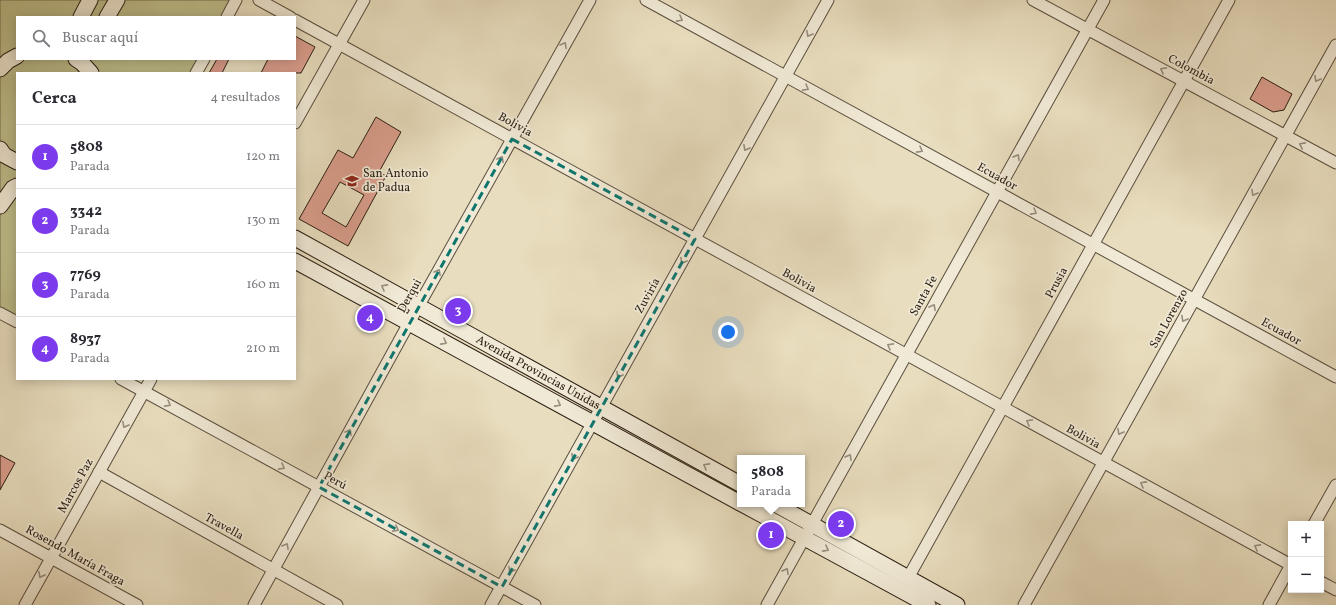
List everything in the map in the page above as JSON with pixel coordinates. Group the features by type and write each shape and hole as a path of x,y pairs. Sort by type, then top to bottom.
{"main road":[{"path":"82,16 90,0"},
{"path":"108,16 117,0"},
{"path":"78,60 91,72"},
{"path":"92,60 92,72"},
{"path":"0,149 4,155 16,161"},
{"path":"0,206 13,188 16,186"},
{"name":"Avenida Provincias Unidas","path":"296,239 737,482"},
{"name":"Avenida Provincias Unidas","path":"296,262 737,501"},
{"name":"Avenida Provincias Unidas","path":"748,507 928,605"},
{"path":"781,507 957,605"}],"street":[{"path":"228,16 236,0"},
{"path":"259,0 288,16"},
{"path":"296,121 364,0"},
{"name":"Derqui","path":"254,605 409,323 590,0"},
{"name":"Ecuador","path":"646,0 1336,377"},
{"name":"Zuviría","path":"491,605 828,0"},
{"name":"Colombia","path":"1033,0 1336,163"},
{"name":"Santa Fe","path":"766,605 1104,0"},
{"name":"Prusia","path":"908,578 1229,0"},
{"name":"Bolivia","path":"296,21 1288,563"},
{"name":"San Lorenzo","path":"1024,605 1336,45"},
{"path":"197,72 203,60"},
{"path":"0,313 16,321"},
{"name":"Perú","path":"123,380 536,605"},
{"name":"Marcos Paz","path":"25,605 150,380"},
{"name":"Travella","path":"98,472 336,605"},
{"path":"1316,521 1336,485"},
{"name":"Rosendo María Fraga","path":"0,530 137,605"},
{"path":"1269,605 1288,570"},
{"path":"1324,584 1336,590"}],"highlighted area":[{"path":"512,139 695,239 502,587 319,487"}],"green space":[{"path":"0,0 236,0 228,16 16,16 16,60 203,60 197,72 16,72 16,321 0,313"}],"building":[{"path":"296,37 315,47 301,73 262,72 268,60 296,60"},
{"path":"216,60 228,60 222,72 210,72"},
{"path":"1262,77 1292,94 1284,110 1273,112 1250,99"},
{"name":"San Antonio de Padua","path":"376,117 401,132 379,172 386,176 348,246 299,219 338,150 353,158","holes":["340,182 364,195 346,227 322,213"]},
{"path":"0,455 15,463 0,490"}],"place":[{"name":"San Antonio de Padua","path":"352,181"},
{"name":"7769","path":"458,311"},
{"name":"8937","path":"370,318"},
{"name":"3342","path":"841,524"},
{"name":"5808","path":"771,535"}]}
